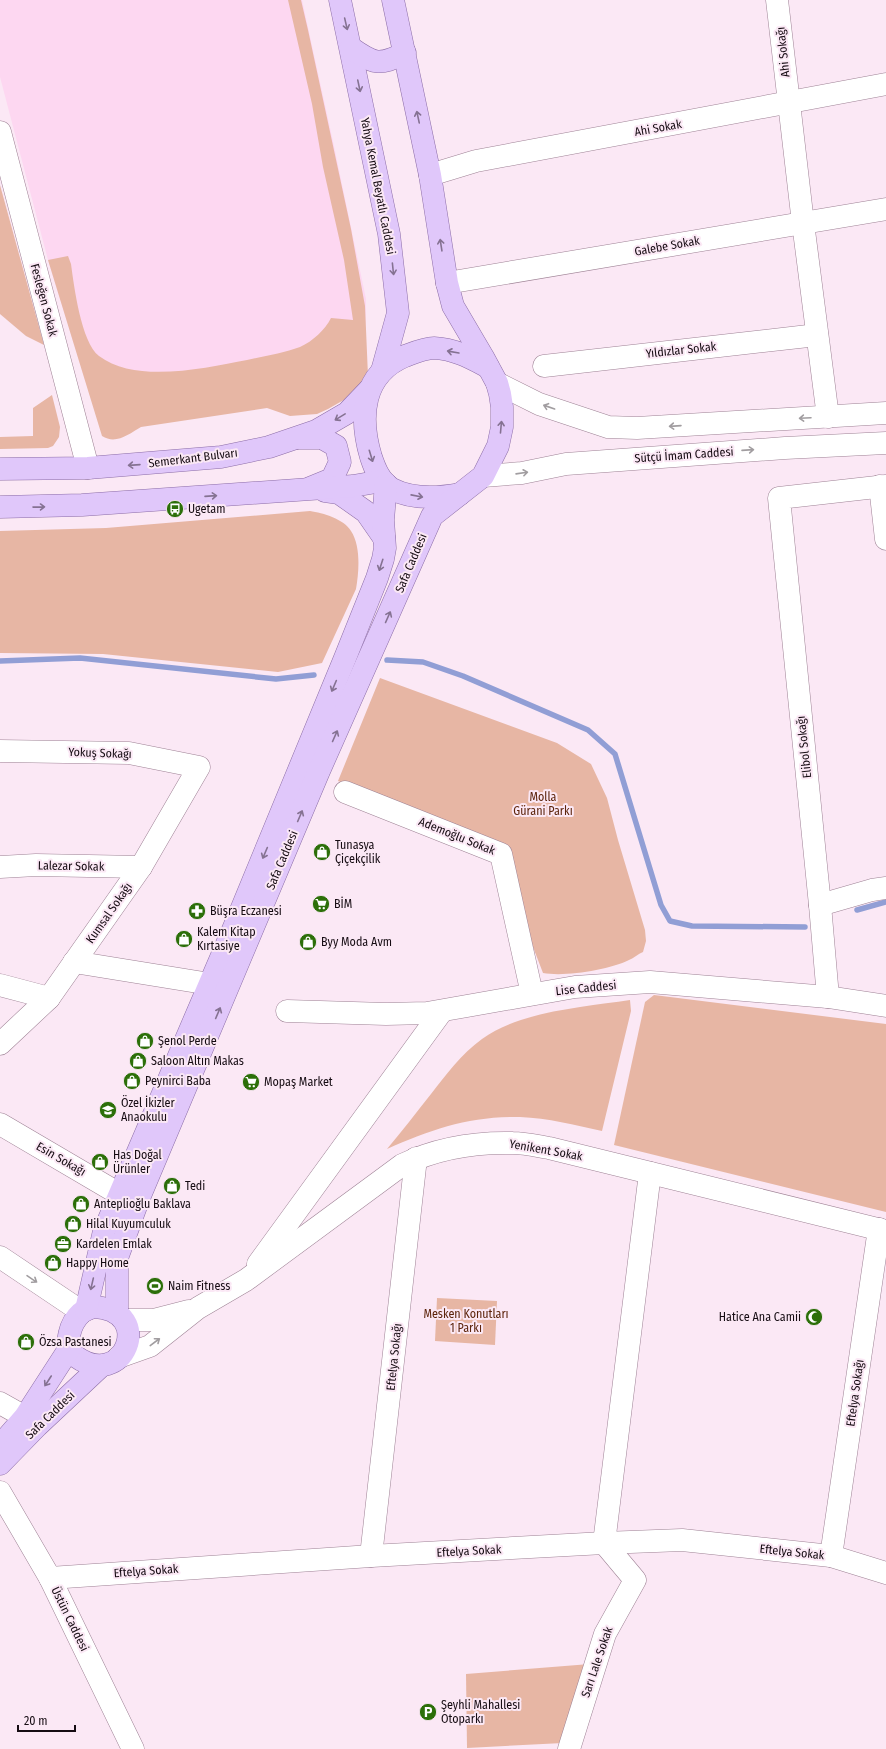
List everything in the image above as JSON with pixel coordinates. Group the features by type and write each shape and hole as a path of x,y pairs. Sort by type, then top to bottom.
{"main road":[{"name":"Yahya Kemal Beyatlı Caddesi","path":"340,0 389,234 398,313 382,370"},
{"path":"393,0 430,175 447,283 453,306 492,375 502,407 502,428 498,446 483,476"},
{"path":"351,48 365,57 377,62 389,61 405,53"},
{"path":"462,493 444,497 426,498 392,489 384,483 374,467 365,433 365,411 369,390 382,370 396,360 433,348 463,353 492,375"},
{"name":"Semerkant Bulvarı","path":"0,469 88,468 220,457 269,447 316,431 347,413 369,390"},
{"path":"295,438 322,438 336,446 340,462 332,479 306,490"},
{"name":"Safa Caddesi","path":"120,1316 117,1258 139,1198 313,786 432,516 483,476"},
{"path":"0,508 82,505 306,490 384,483"},
{"name":"Safa Caddesi","path":"84,1311 104,1231 121,1195 210,984 374,586 383,559 384,483"},
{"path":"306,490 339,493 366,512 384,538"},
{"path":"100,1308 120,1316 128,1329 129,1338 125,1349 110,1362 82,1361 73,1355 70,1349 69,1336 72,1326 84,1311 100,1308"},
{"name":"Safa Caddesi","path":"0,1446 25,1417 70,1349"},
{"name":"Safa Caddesi","path":"0,1464 37,1426 110,1362"}],"street":[{"name":"Ahi Sokağı","path":"777,0 803,223 828,417"},
{"name":"Ahi Sokak","path":"430,175 476,161 789,104 886,84"},
{"name":"Fesleğen Sokak","path":"0,132 88,468"},
{"name":"Galebe Sokak","path":"447,283 886,209"},
{"name":"Yıldızlar Sokak","path":"544,366 817,335"},
{"path":"492,375 540,404 608,427 637,428 886,414"},
{"name":"Sütçü İmam Caddesi","path":"483,476 522,473 566,464 607,460 886,443"},
{"path":"883,486 886,539"},
{"name":"Elibol Sokağı","path":"828,997 779,498 883,486"},
{"name":"Yokuş Sokağı","path":"0,752 129,753 198,767"},
{"name":"Kumsal Sokağı","path":"0,1043 49,998 141,867 198,767"},
{"name":"Ademoğlu Sokak","path":"345,792 501,854 532,994"},
{"name":"Lalezar Sokak","path":"0,866 36,865 141,867"},
{"path":"820,905 872,890 886,888"},
{"path":"74,962 210,984"},
{"name":"Lise Caddesi","path":"287,1011 386,1014 427,1013 575,987 650,982 828,997 886,1006"},
{"path":"0,985 49,998"},
{"path":"246,1280 442,1011"},
{"name":"Esin Sokağı","path":"0,1124 121,1195"},
{"name":"Yenikent Sokak","path":"110,1362 150,1346 198,1308 246,1280 402,1165 416,1158 445,1148 475,1144 514,1142 549,1148 883,1230"},
{"name":"Eftelya Sokağı","path":"371,1556 416,1158"},
{"path":"604,1543 650,1173"},
{"name":"Eftelya Sokağı","path":"831,1556 883,1230"},
{"path":"0,1257 84,1311"},
{"name":"Yenikent Sokak","path":"120,1316 154,1320 198,1308"},
{"path":"0,1403 25,1417"},
{"name":"Üstün Caddesi","path":"0,1492 50,1578 133,1749"},
{"name":"Eftelya Sokak","path":"50,1578 371,1556 682,1540 831,1556 886,1573"},
{"name":"Sarı Lale Sokak","path":"569,1749 605,1634 635,1580 604,1543"}],"shaded area":[{"path":"0,0 302,0 366,299 365,347 91,399 48,260 0,77"}],"green space":[{"path":"288,0 301,0 351,229 365,306 368,376 349,397 317,414 290,416 267,408 141,427 122,438 117,439 102,436 48,260 68,256 71,264 79,313 87,339 99,356 114,365 132,370 171,372 191,370 288,351 309,342 322,331 331,318 353,320 344,260 323,167 312,104"},
{"path":"0,185 44,345 26,336 0,314"},
{"path":"52,395 60,427 59,437 53,446 48,448 0,449 0,437 33,436 33,408"},
{"path":"310,511 327,515 348,527 354,537 358,551 358,575 356,589 322,663 278,672 103,654 0,653 0,531 106,528"},
{"name":"Molla Gürani Parkı","path":"380,678 557,743 591,764 607,798 645,930 646,941 643,952 620,964 599,970 563,974 543,973 533,947 510,872 446,823 338,781"},
{"path":"654,995 886,1024 886,1212 614,1145 645,1002"},
{"path":"630,1000 631,1011 602,1131 541,1119 502,1117 468,1121 452,1125 420,1135 387,1149 454,1065 467,1051 482,1039 515,1022 534,1016 573,1008"},
{"name":"Mesken Konutları 1 Parkı","path":"437,1298 497,1301 495,1345 435,1341"},
{"path":"590,1664 563,1743 467,1748 466,1674"}],"waterway":[{"path":"0,661 80,658 276,679 314,675"},
{"path":"387,660 423,662 463,676 588,730 615,754 661,905 670,921 692,926 805,927"},
{"path":"857,910 886,902"}],"place":[{"name":"Ugetam","path":"175,509"},
{"name":"Tunasya Çiçekçilik","path":"322,852"},
{"name":"BİM","path":"321,904"},
{"name":"Büşra Eczanesi","path":"197,911"},
{"name":"Kalem Kitap Kırtasiye","path":"184,939"},
{"name":"Byy Moda Avm","path":"308,942"},
{"name":"Şenol Perde","path":"145,1041"},
{"name":"Saloon Altın Makas","path":"138,1061"},
{"name":"Peynirci Baba","path":"132,1081"},
{"name":"Mopaş Market","path":"251,1082"},
{"name":"Özel İkizler Anaokulu","path":"108,1110"},
{"name":"Has Doğal Ürünler","path":"100,1162"},
{"name":"Tedi","path":"172,1186"},
{"name":"Anteplioğlu Baklava","path":"81,1204"},
{"name":"Hilal Kuyumculuk","path":"73,1224"},
{"name":"Kardelen Emlak","path":"63,1244"},
{"name":"Happy Home","path":"53,1263"},
{"name":"Naim Fitness","path":"155,1286"},
{"name":"Hatice Ana Camii","path":"814,1317"},
{"name":"Özsa Pastanesi","path":"26,1342"},
{"name":"Şeyhli Mahallesi Otoparkı","path":"428,1712"}]}
